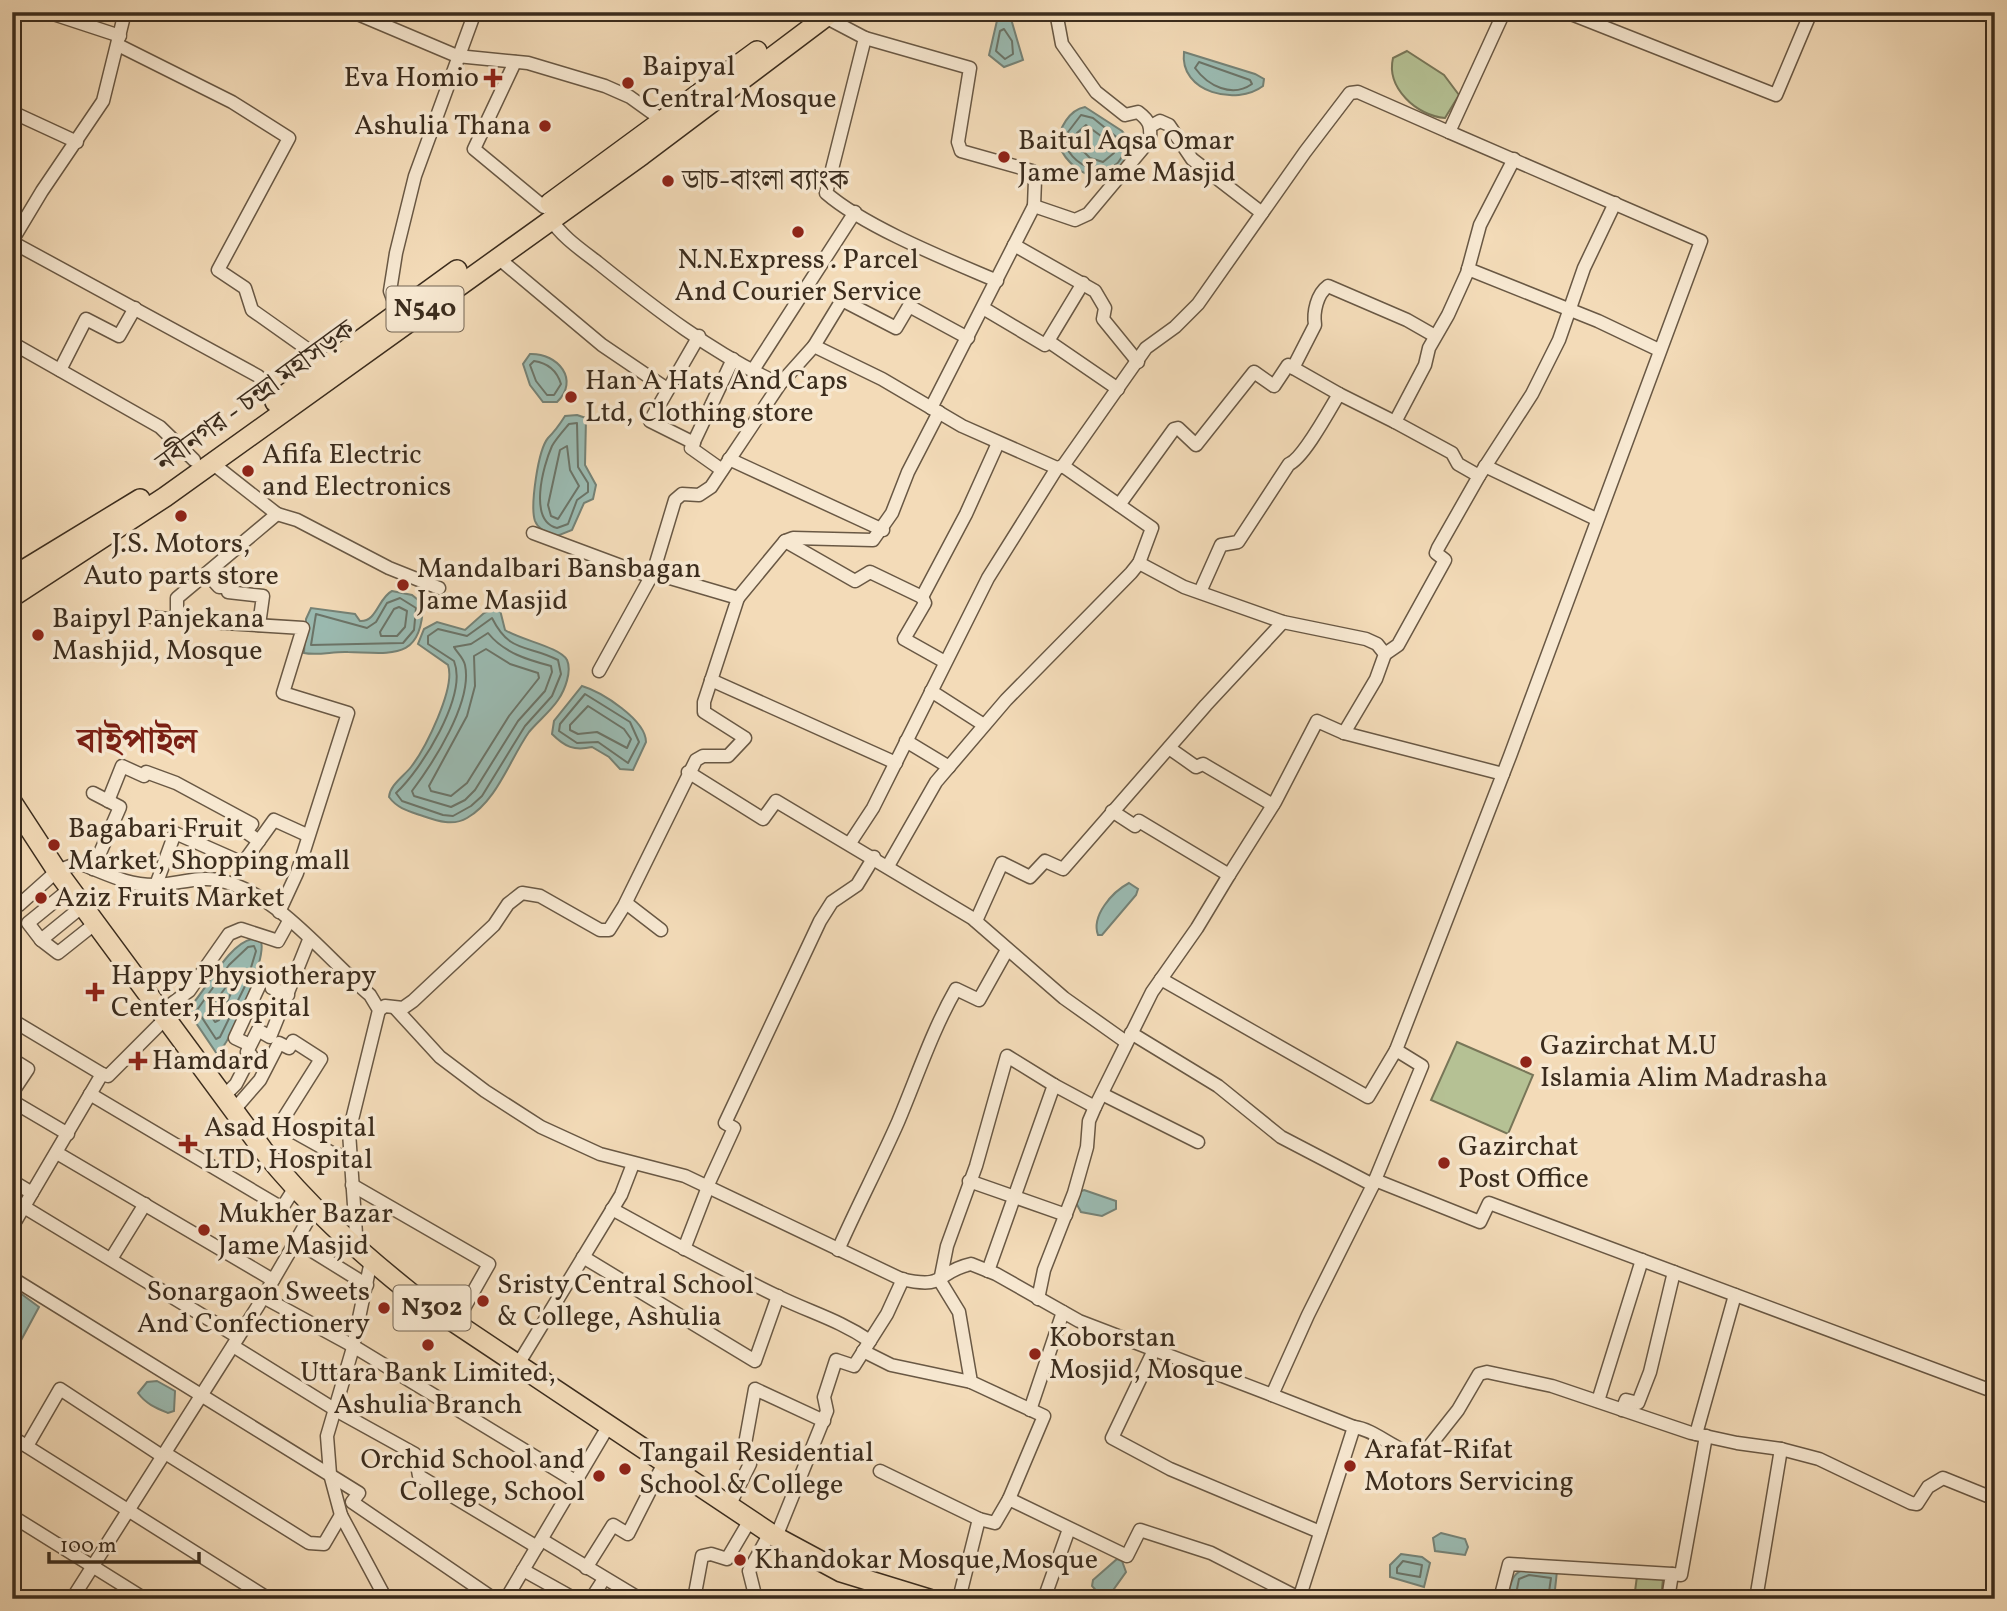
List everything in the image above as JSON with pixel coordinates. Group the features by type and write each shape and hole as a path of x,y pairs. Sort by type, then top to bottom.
{"highway":[{"name":"নবীনগর - চন্দ্রা মহাসড়ক","path":"12,597 497,257 662,120 822,14"},
{"name":"নবীনগর - চন্দ্রা মহাসড়ক","path":"12,577 203,462 281,398 398,312 547,213 642,155 822,14"},
{"name":"N302","path":"12,802 57,871 165,1013 228,1104 294,1189 364,1255 455,1324 773,1535 841,1572 929,1599"}],"street":[{"path":"47,12 119,41 232,102 289,138 218,270 245,288 252,310 327,363"},
{"path":"125,12 103,101 41,191 12,242 258,376 281,398"},
{"path":"353,12 457,56 515,62 605,86 630,97 662,120"},
{"path":"398,312 390,291 415,176 475,12"},
{"path":"1034,206 1075,220 1088,214 1150,140 1151,126 1138,112 1125,115 1114,109 1096,92 1062,44 1056,12"},
{"path":"1449,132 1504,12"},
{"path":"1566,12 1776,95 1811,12"},
{"path":"386,1599 341,1515 331,1479 327,1436 354,1346 367,1284 352,1185 349,1132 379,1010 385,1006 404,1008 436,982 494,925 508,904 522,892 540,896 600,930 608,930 626,903 688,772 703,756 728,756 745,738 704,712 704,702 738,598 785,541 793,538 873,540 883,530 968,338 1034,206 1035,180 1032,171 961,151 958,142 970,68 865,38 822,14"},
{"path":"865,38 826,187 831,196 855,212 942,258 997,281"},
{"path":"515,62 474,149 547,213 556,228 611,274 699,337 780,384"},
{"path":"850,843 873,808 989,578 1060,467 1146,348 1175,327 1198,304 1350,93 1358,92 1701,242 1503,774 1396,1050 1368,1097 1161,979"},
{"path":"12,112 77,142"},
{"path":"1151,126 1160,121 1169,125 1192,159 1262,213"},
{"path":"1395,422 1468,269 1480,225 1514,159"},
{"path":"1344,733 1376,679 1385,654 1398,645 1445,560 1436,553 1438,548 1482,471 1532,394 1559,340 1568,309 1615,204"},
{"path":"754,370 855,212"},
{"path":"1014,245 1083,284 1103,301 1106,312 1103,319 1138,362"},
{"path":"497,257 602,345 667,389"},
{"path":"1468,269 1568,309 1659,350"},
{"path":"984,308 1045,345 1083,284"},
{"path":"1293,368 1315,325 1314,318 1321,291 1328,286 1407,320 1435,336"},
{"path":"598,671 652,575 675,500 682,494 693,496 705,492 780,384 814,346 842,300 896,328 909,306 968,338"},
{"path":"60,370 86,319 120,336 135,308"},
{"path":"694,443 650,421 699,337"},
{"path":"1048,341 1118,389"},
{"path":"12,343 160,427 203,462 277,514 297,520 389,568 439,588"},
{"path":"814,346 829,350 998,443 1060,467 1152,528 1139,563 984,725 936,782 888,866"},
{"path":"733,359 694,443 693,451 883,530"},
{"path":"1119,505 1176,428 1196,445 1252,373 1274,386 1287,366 1452,453 1458,464 1482,471 1596,519"},
{"path":"1200,592 1221,545 1238,541 1289,464 1295,462 1316,433 1339,394"},
{"path":"922,597 966,514 998,443"},
{"path":"177,620 177,598 277,514"},
{"path":"533,533 652,575 738,598"},
{"path":"785,541 855,580 870,572 922,597 925,603 904,639 945,662"},
{"path":"1139,563 1164,579 1283,622 1366,639 1377,644 1385,654"},
{"path":"207,574 219,587 228,587 228,592 263,596 259,625"},
{"path":"12,1020 108,1076 165,1013 189,991 229,934 241,929 278,941 307,835 323,798 348,713 283,693 303,628 152,617"},
{"path":"976,921 1002,863 1030,877 1045,861 1063,869 1283,622"},
{"path":"711,680 896,763"},
{"path":"931,691 984,725"},
{"path":"1038,1299 1044,1270 1066,1215 1087,1147 1088,1121 1128,1038 1161,979 1197,928 1273,805 1317,721 1344,733 1503,774"},
{"path":"906,741 949,767"},
{"path":"1169,748 1196,766 1203,764 1273,805"},
{"path":"108,801 122,766 144,776 146,772 176,783 252,824 246,832 259,841"},
{"path":"688,772 763,819 776,801 874,857 976,921 1083,1013 1218,1086 1281,1137 1374,1183 1480,1222 1489,1203 1995,1392"},
{"path":"93,793 120,807 93,869"},
{"path":"1112,811 1135,826 1139,821 1229,875"},
{"path":"156,885 175,833 243,863 274,820 307,835"},
{"path":"684,1249 734,1128 725,1123 820,922 832,902 857,885 874,857"},
{"path":"12,894 19,905 57,871 78,863 117,880 156,885 197,879 217,880 262,899 284,916 370,995 379,1010"},
{"path":"71,888 28,923 41,940 58,953 97,922"},
{"path":"626,903 661,930"},
{"path":"41,940 84,905"},
{"path":"228,1104 251,1055 247,1052 258,1030 270,1037 309,940"},
{"path":"838,1250 885,1153 928,1053 933,1030 956,989 979,1000 1007,950"},
{"path":"250,1045 235,1038 260,984 265,980 273,983 272,988 288,995"},
{"path":"396,1009 440,1057 485,1091 559,1136 600,1154 685,1176 903,1279 923,1284 940,1281 971,1264 988,1270 1063,1312 1354,1427 1367,1429 1415,1454 1424,1453 1452,1419 1479,1374 1487,1372 1552,1386 1701,1435 1781,1449 1844,1470 1911,1503 1917,1504 1928,1487 1943,1478 1995,1499"},
{"path":"228,1104 260,1080 279,1044 289,1048 293,1041 321,1059 280,1124 332,1153 351,1158"},
{"path":"1272,1395 1308,1315 1374,1183 1422,1066 1396,1050"},
{"path":"971,1382 960,1312 940,1281 947,1246 976,1167 1007,1056 1095,1107"},
{"path":"12,1059 28,1069 12,1093"},
{"path":"12,1227 102,1074"},
{"path":"988,1270 1054,1084"},
{"path":"90,1094 282,1208 294,1189"},
{"path":"1102,1094 1198,1142"},
{"path":"12,1101 68,1134"},
{"path":"57,1153 273,1280"},
{"path":"517,1366 612,1209 633,1164"},
{"path":"12,1181 32,1193"},
{"path":"969,1181 1015,1194 1066,1215"},
{"path":"352,1185 489,1265 455,1324"},
{"path":"111,1259 145,1204"},
{"path":"24,1207 111,1259 335,1410 415,1454 419,1476 640,1599"},
{"path":"612,1209 778,1296 843,1322 891,1365 971,1382 1044,1416 1009,1499 995,1523 979,1519 880,1471"},
{"path":"72,1599 236,1341 314,1210"},
{"path":"296,1241 367,1284"},
{"path":"583,1257 755,1361 778,1296"},
{"path":"1598,1401 1642,1260"},
{"path":"1622,1410 1626,1400 1638,1403 1650,1372 1674,1272"},
{"path":"12,1278 331,1479 359,1493 352,1502 494,1599"},
{"path":"756,1599 749,1571 773,1535 824,1421 827,1411 824,1397 836,1360 854,1366 903,1279"},
{"path":"1500,1599 1509,1564 1681,1574 1701,1435 1735,1295"},
{"path":"263,1297 354,1346 575,1481"},
{"path":"1030,1410 1063,1312"},
{"path":"1154,1350 1112,1438 1170,1469 1320,1532"},
{"path":"729,1506 750,1464 745,1444 755,1389 824,1421"},
{"path":"27,1446 60,1390 309,1543 324,1544 341,1515"},
{"path":"506,1599 609,1425"},
{"path":"1009,1499 1127,1556 1140,1530 1211,1553 1299,1598 1354,1427"},
{"path":"12,1437 269,1599"},
{"path":"1756,1599 1781,1449"},
{"path":"586,1568 613,1525 628,1534 664,1463"},
{"path":"12,1516 145,1599"},
{"path":"958,1599 979,1519"},
{"path":"694,1599 702,1556 711,1554 727,1559 750,1520"},
{"path":"1044,1599 1069,1529"},
{"path":"523,1570 575,1599"},
{"path":"1668,1599 1672,1574"},
{"path":"591,1599 604,1579"},
{"path":"12,1593 21,1599"}],"green space":[{"path":"1407,51 1444,75 1459,95 1445,118 1434,116 1414,106 1399,90 1394,80 1393,58"},
{"path":"1457,1042 1533,1075 1508,1134 1431,1100"},
{"path":"1637,1576 1663,1579 1661,1599 1634,1599"}],"water":[{"path":"999,12 1009,12 1023,60 1004,67 989,55"},
{"path":"1184,52 1255,74 1264,79 1263,86 1239,95 1212,92 1191,77 1185,66"},
{"path":"1085,107 1122,131 1133,144 1119,170 1109,175 1098,177 1086,174 1075,167 1058,144 1066,121 1074,112"},
{"path":"530,354 549,358 563,369 566,385 564,394 557,402 543,402 530,385 523,364"},
{"path":"577,415 586,418 585,465 596,485 593,499 584,503 572,530 557,536 541,529 535,521 536,478 544,444 565,416"},
{"path":"392,591 412,595 423,604 417,636 410,645 402,650 378,653 304,653 306,619 311,608 355,614 360,621 366,620"},
{"path":"499,606 505,630 548,647 567,660 568,675 563,691 555,704 529,732 495,790 477,811 461,821 444,822 403,809 389,797 390,793 411,767 431,733 448,688 448,665 418,644 424,629 437,622 465,630 484,613"},
{"path":"582,686 622,708 639,725 646,742 633,770 620,769 609,757 592,747 575,748 566,745 552,734 554,721"},
{"path":"1129,883 1138,889 1136,895 1102,935 1098,935 1098,920 1104,905"},
{"path":"252,939 261,942 259,965 239,1018 217,1054 190,1014 190,1007 226,958"},
{"path":"1084,1190 1116,1201 1116,1209 1102,1216 1081,1212 1075,1201 1079,1192"},
{"path":"12,1287 39,1307 12,1357"},
{"path":"157,1381 175,1391 174,1411 168,1413 155,1407 138,1393 147,1382"},
{"path":"1441,1533 1465,1539 1468,1547 1465,1555 1435,1551 1433,1538"},
{"path":"1401,1554 1422,1557 1430,1563 1424,1587 1390,1577 1390,1565"},
{"path":"1117,1559 1122,1561 1126,1572 1111,1593 1100,1595 1092,1586 1093,1580"},
{"path":"1528,1568 1557,1571 1554,1599 1507,1599 1515,1576"}],"place":[{"name":"Eva Homio","path":"493,78"},
{"name":"Baipyal Central Mosque","path":"628,83"},
{"name":"Ashulia Thana","path":"545,126"},
{"name":"Baitul Aqsa Omar Jame Jame Masjid","path":"1004,157"},
{"name":"ডাচ-বাংলা ব্যাংক","path":"668,181"},
{"name":"N.N.Express . Parcel And Courier Service","path":"798,232"},
{"name":"Han A Hats And Caps Ltd, Clothing store","path":"571,397"},
{"name":"Afifa Electric and Electronics","path":"248,471"},
{"name":"J.S. Motors, Auto parts store","path":"181,516"},
{"name":"Mandalbari Bansbagan Jame Masjid","path":"403,585"},
{"name":"Baipyl Panjekana Mashjid, Mosque","path":"38,635"},
{"name":"Bagabari Fruit Market, Shopping mall","path":"54,845"},
{"name":"Aziz Fruits Market","path":"41,898"},
{"name":"Happy Physiotherapy Center, Hospital","path":"95,992"},
{"name":"Hamdard","path":"138,1061"},
{"name":"Gazirchat M.U Islamia Alim Madrasha","path":"1526,1062"},
{"name":"Asad Hospital LTD, Hospital","path":"188,1144"},
{"name":"Gazirchat Post Office","path":"1444,1163"},
{"name":"Mukher Bazar Jame Masjid","path":"204,1230"},
{"name":"Sristy Central School & College, Ashulia","path":"483,1301"},
{"name":"Sonargaon Sweets And Confectionery","path":"384,1308"},
{"name":"Uttara Bank Limited, Ashulia Branch","path":"428,1345"},
{"name":"Koborstan Mosjid, Mosque","path":"1035,1354"},
{"name":"Arafat-Rifat Motors Servicing","path":"1350,1466"},
{"name":"Tangail Residential School & College","path":"625,1469"},
{"name":"Orchid School and College, School","path":"599,1476"},
{"name":"Khandokar Mosque,Mosque","path":"740,1560"}],"district":[{"name":"বাইপাইল","path":"137,743"}]}
